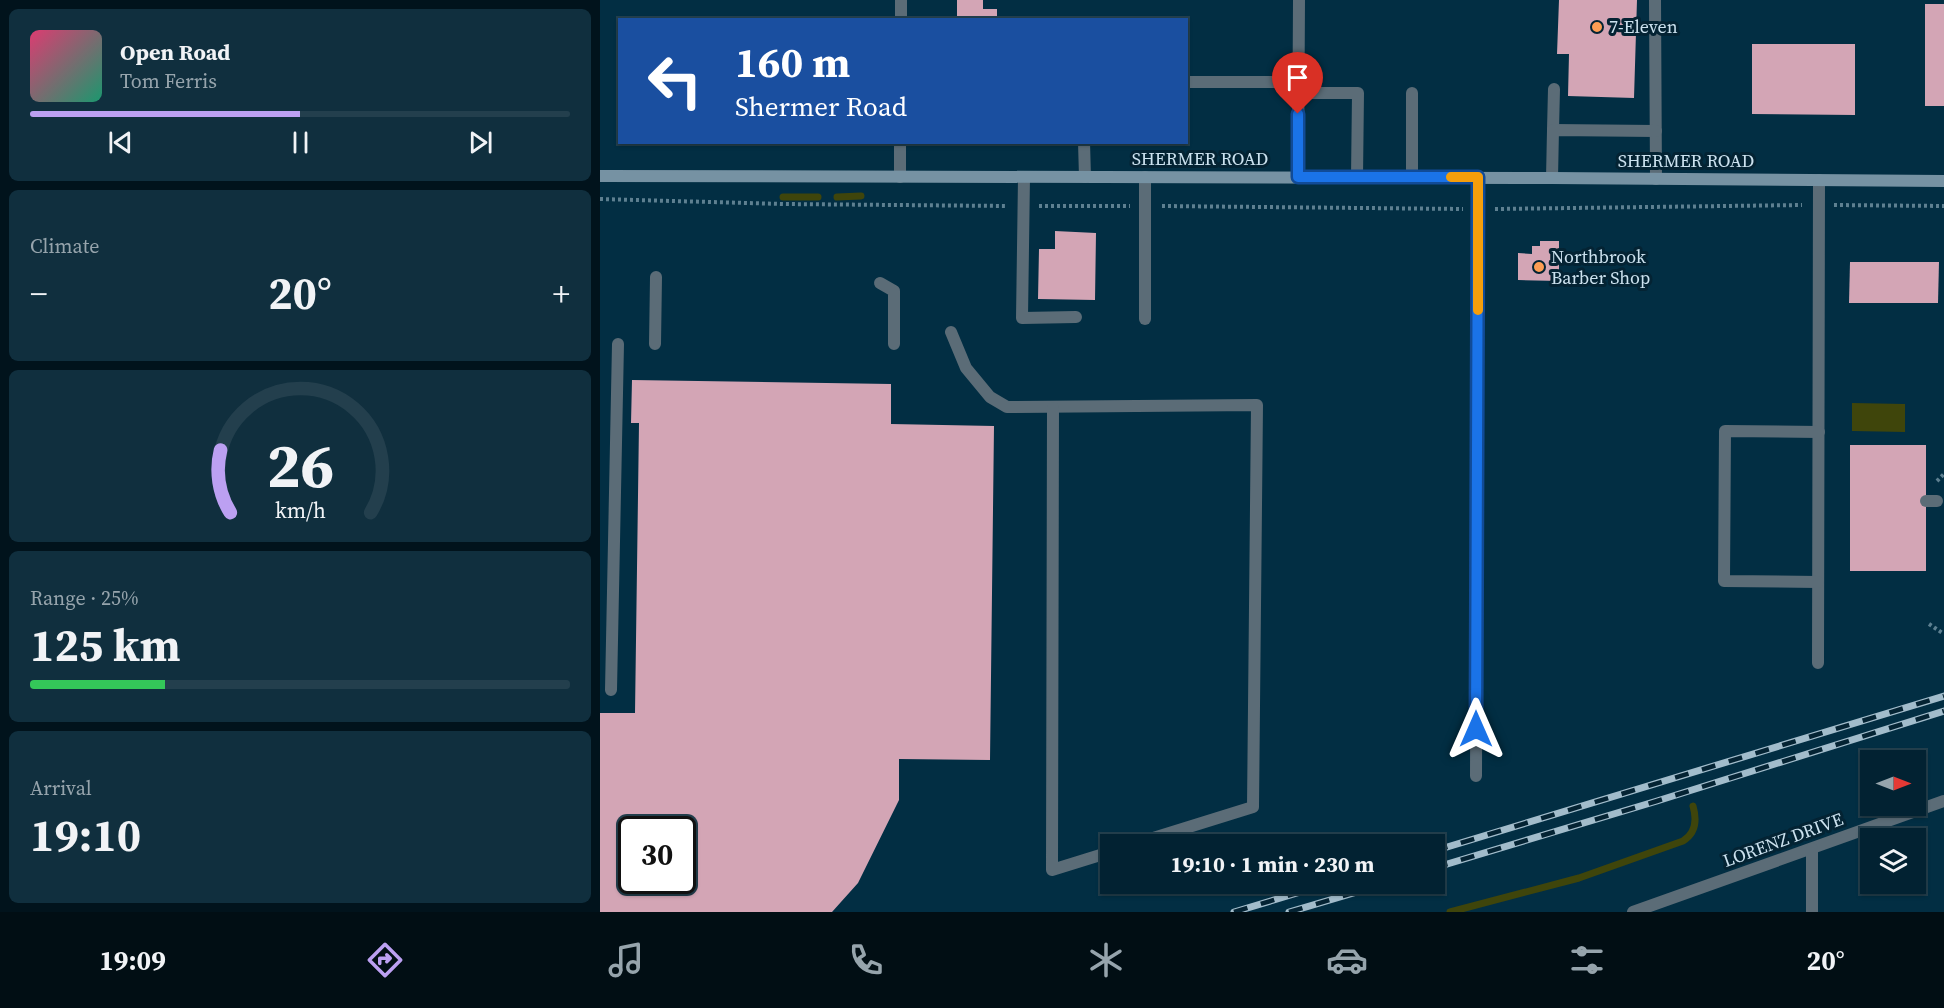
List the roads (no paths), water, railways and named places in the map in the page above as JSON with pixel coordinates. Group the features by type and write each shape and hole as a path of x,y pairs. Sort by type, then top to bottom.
{"main road":[{"name":"SHERMER ROAD","path":"600,176 1478,177 1944,181"}],"street":[{"path":"901,0 901,18"},
{"path":"1298,177 1299,0"},
{"path":"1655,0 1656,179"},
{"path":"1188,82 1358,93 1357,177"},
{"path":"1552,178 1554,89"},
{"path":"1412,93 1412,177"},
{"path":"1553,130 1656,131"},
{"path":"900,144 900,177"},
{"path":"1084,144 1085,177"},
{"path":"1023,177 1022,318 1076,317"},
{"path":"1145,319 1146,177"},
{"path":"1476,776 1478,177"},
{"path":"1818,663 1819,180"},
{"path":"655,344 656,277"},
{"path":"880,283 894,291 894,345"},
{"path":"951,332 966,368 990,397 1007,407 1257,405 1254,807 1166,834"},
{"path":"612,690 618,345"},
{"path":"1053,408 1052,870 1100,855"},
{"path":"1818,582 1724,581 1725,431 1819,432"},
{"name":"LORENZ DRIVE","path":"1633,912 1944,801"},
{"path":"1812,849 1812,912"}],"waterway":[{"path":"837,197 861,196"},
{"path":"783,197 818,197"},
{"path":"1450,912 1579,878 1683,841 1693,830 1695,816 1693,806"}],"railway":[{"path":"1445,848 1944,696"},
{"path":"1445,865 1944,711"},
{"path":"1234,912 1294,894"},
{"path":"1289,912 1350,894"}],"place":[{"name":"7-Eleven","path":"1597,27"},
{"name":"Northbrook Barber Shop","path":"1539,267"}]}
